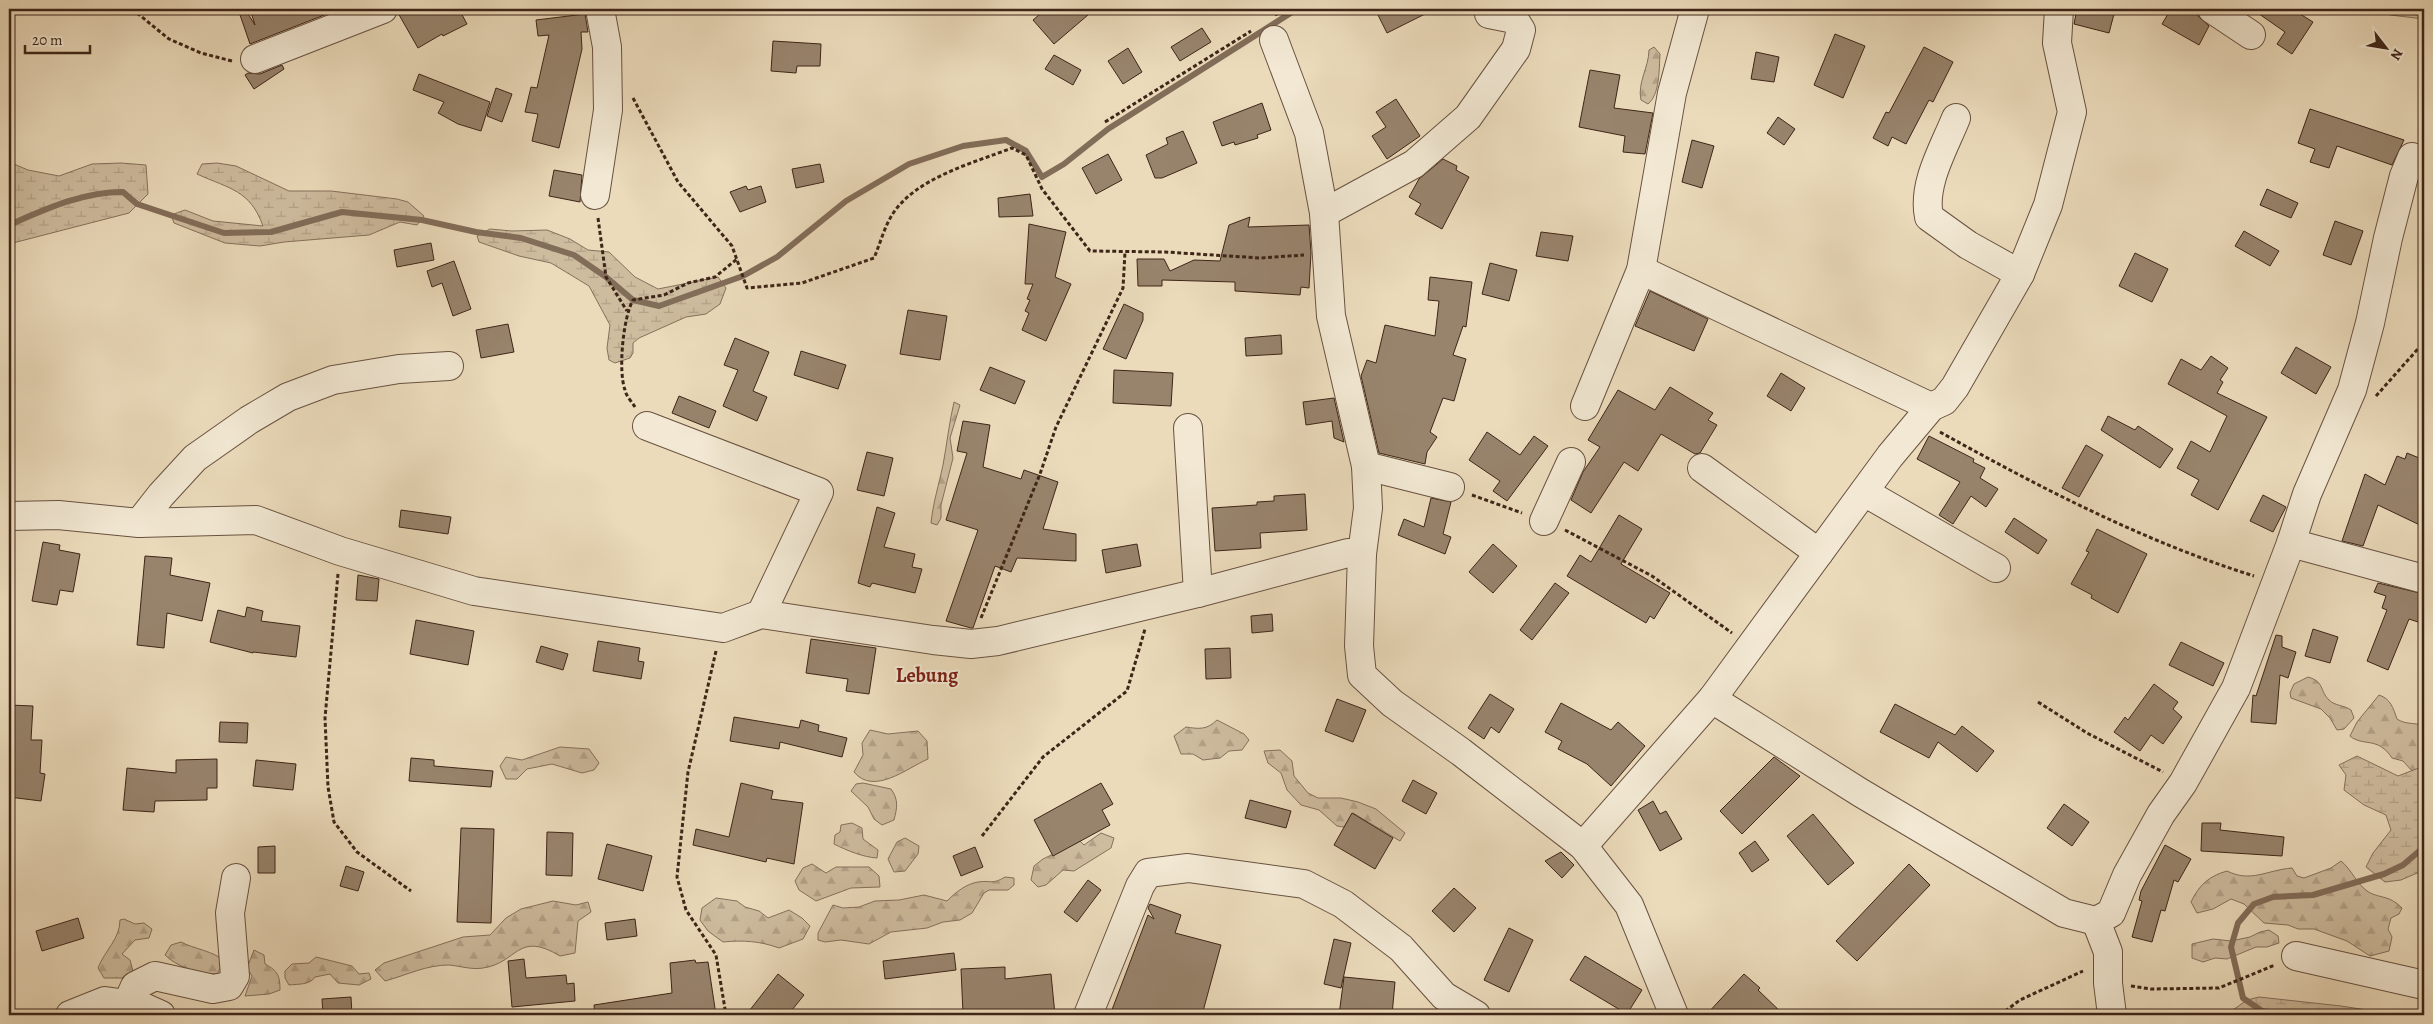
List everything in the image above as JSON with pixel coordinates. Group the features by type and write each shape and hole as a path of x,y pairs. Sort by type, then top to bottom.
{"street":[{"path":"255,59 384,9"},
{"path":"596,196 608,110 607,47 600,9"},
{"path":"1586,406 1641,270 1672,93 1695,9"},
{"path":"1583,846 1712,699 1864,492 1925,414 1944,401 1955,387 2020,274 2048,205 2072,112 2057,43 2059,9"},
{"path":"2212,9 2251,35"},
{"path":"1324,213 1414,164 1468,117 1516,49 1520,30 1514,19 1489,14"},
{"path":"1274,40 1309,132 1324,213 1331,316 1366,466 1368,508 1362,554 1359,646 1362,675 1392,703 1461,752 1583,846 1629,905 1674,1015"},
{"path":"1956,118 1931,182 1926,203 1929,217 1968,245 2020,274"},
{"path":"1712,699 1862,793 2064,913 2096,920 2111,913 2127,875 2161,814 2183,783 2236,688 2291,543 2307,494 2352,390 2370,323 2388,238 2404,176 2412,157"},
{"path":"1641,270 1925,414"},
{"path":"139,523 195,458 249,420 288,397 333,380 398,369 449,366"},
{"path":"647,426 819,492 761,614"},
{"path":"1188,428 1198,593"},
{"path":"1544,521 1571,462"},
{"path":"1366,466 1450,487"},
{"path":"1702,468 1819,553"},
{"path":"1864,492 1996,568"},
{"path":"9,516 58,515 139,523 256,520 340,551 474,590 723,628 761,614 828,626 971,644 998,641 1198,593 1348,553 1362,554"},
{"path":"2291,543 2424,579"},
{"path":"1088,1015 1140,886 1148,873 1188,868 1304,884 1342,904 1401,948 1444,996 1476,1015"},
{"path":"126,1004 136,986 156,976 213,988 229,986 235,976 236,964 231,940 230,912 236,878"},
{"path":"2096,920 2108,952 2108,976 2112,1015"},
{"path":"2296,956 2424,985"},
{"path":"70,1015 105,1001 141,1006 161,1015"}],"path":[{"path":"132,9 169,39 201,53 228,61 255,59"},
{"path":"1105,122 1264,23 1274,40"},
{"path":"630,91 645,123 678,182 732,246 748,288 802,283 874,258 892,215 916,189 962,167 1012,148 1026,154 1042,189 1090,251 1260,258 1327,254"},
{"path":"596,196 606,277 627,311"},
{"path":"971,644 1040,474 1056,427 1123,288 1125,252"},
{"path":"647,426 625,390 622,348 627,311 633,300 664,295 688,284 715,277 737,260"},
{"path":"2344,409 2361,413 2388,386 2424,342"},
{"path":"1925,414 2077,506 2207,561 2276,583"},
{"path":"1450,487 1565,530 1652,576 1752,647"},
{"path":"340,551 324,718 328,787 334,822 357,852 411,891"},
{"path":"982,836 1043,757 1127,691 1144,634 1150,604"},
{"path":"723,628 709,677 688,772 676,878 686,910 716,955 726,1015"},
{"path":"2038,702 2086,733 2183,783"},
{"path":"2000,1015 2020,1000 2060,980 2091,969 2151,989 2219,988 2296,956"}],"green space":[{"path":"2382,9 2424,9 2424,19 2390,15"},
{"path":"1654,47 1660,54 1659,74 1655,94 1648,104 1641,100 1640,94 1649,50"},
{"path":"9,162 28,170 59,176 92,164 121,163 146,165 148,194 129,213 9,244"},
{"path":"217,163 236,166 289,191 331,191 397,199 408,202 424,216 417,225 400,222 369,235 284,242 260,246 225,243 174,223 171,215 185,210 213,221 263,226 252,205 238,192 197,174 202,164"},
{"path":"490,229 512,231 547,230 570,239 588,250 609,252 635,277 658,289 718,277 726,288 720,304 706,314 686,317 639,338 633,343 633,353 630,358 615,363 609,360 607,348 610,325 589,286 551,263 519,256 479,242 477,236"},
{"path":"954,402 960,405 950,438 953,458 941,505 941,518 937,525 931,523"},
{"path":"2308,677 2317,681 2331,702 2351,710 2354,718 2344,729 2337,730 2330,718 2321,709 2291,698 2290,693 2294,684"},
{"path":"2379,695 2389,701 2397,719 2424,726 2424,766 2413,772 2403,761 2392,758 2387,751 2376,744 2360,741 2350,736 2357,722"},
{"path":"1217,720 1244,734 1249,740 1242,750 1229,751 1220,758 1203,760 1193,754 1181,754 1174,736 1186,727 1203,728 1210,726"},
{"path":"870,730 888,734 918,731 927,741 928,759 891,778 881,781 862,779 854,772 863,755 862,743"},
{"path":"560,747 589,749 599,763 594,770 582,773 552,764 527,769 517,779 506,779 500,766 506,757 522,760"},
{"path":"1280,750 1292,761 1294,776 1308,793 1318,798 1341,798 1358,802 1376,809 1405,833 1400,841 1353,813 1344,827 1337,826 1319,810 1301,805 1287,790 1281,773 1268,763 1264,751"},
{"path":"2357,756 2398,776 2424,766 2424,870 2401,880 2385,882 2366,867 2373,853 2391,830 2386,815 2364,805 2344,790 2346,775 2339,765"},
{"path":"863,783 891,789 897,804 894,820 882,825 874,819 868,807 851,791 856,784"},
{"path":"852,823 862,828 863,839 878,850 877,858 856,853 834,844 835,835 840,832 841,825"},
{"path":"1101,833 1114,838 1111,848 1074,871 1063,870 1046,885 1038,887 1031,880 1034,866 1043,859 1080,841 1084,845"},
{"path":"905,838 919,846 918,854 905,871 894,872 888,859 897,842"},
{"path":"2341,861 2367,891 2388,899 2402,908 2399,914 2391,918 2388,929 2392,937 2389,951 2370,956 2347,941 2314,929 2298,929 2288,925 2264,923 2244,904 2231,899 2213,909 2197,913 2191,902 2205,882 2227,871 2244,876 2252,876 2292,868 2297,876 2304,878 2331,868"},
{"path":"812,864 826,873 836,867 869,867 879,876 880,887 851,888 816,901 799,890 795,881 803,868"},
{"path":"1005,877 1014,878 1014,885 1008,890 989,890 984,893 972,913 960,920 943,922 927,928 891,932 869,944 841,940 825,942 818,940 818,933 833,905 843,908 859,907 875,901 899,900 924,895 947,901 969,885 978,882 994,882"},
{"path":"716,898 737,901 745,907 759,911 768,918 789,910 802,918 810,926 803,939 779,948 751,942 723,942 708,931 700,920 702,908"},
{"path":"553,901 576,905 588,902 591,912 578,921 575,953 560,956 535,946 526,947 495,965 483,968 475,969 441,965 424,968 385,981 375,970 384,963 463,937 490,935 506,918 521,909"},
{"path":"124,919 135,924 144,923 152,929 149,938 135,940 122,954 130,960 133,971 122,978 104,978 98,968 118,933 120,920"},
{"path":"2269,930 2278,936 2279,943 2267,947 2256,947 2227,959 2215,958 2203,962 2192,958 2192,944 2213,939 2231,941"},
{"path":"181,942 215,955 224,961 217,974 189,969 165,955 171,945"},
{"path":"254,950 264,955 265,964 277,974 280,990 269,994 245,996 252,976 247,968"},
{"path":"316,957 352,966 359,974 369,973 371,979 359,985 338,983 330,974 315,977 307,983 289,985 285,978 285,971 292,964 309,963"},
{"path":"2259,997 2341,1006 2399,1015 2234,1015 2233,1010 2247,1000"}],"building":[{"path":"238,9 245,9 255,25 250,9 337,10 250,44"},
{"path":"398,9 459,9 467,24 443,36 442,34 418,48 398,13"},
{"path":"1046,9 1095,9 1054,44 1033,20"},
{"path":"1375,9 1435,9 1387,33"},
{"path":"2077,9 2096,9 2114,14 2109,33 2074,24"},
{"path":"2171,9 2196,9 2198,16 2209,26 2199,45 2162,24"},
{"path":"2252,9 2292,9 2313,22 2292,54 2277,44 2285,32"},
{"path":"585,14 588,32 581,32 582,49 559,148 532,141 538,114 525,112 531,87 537,88 549,35 538,36 536,20"},
{"path":"1202,28 1211,42 1180,61 1171,47"},
{"path":"1835,34 1865,46 1843,98 1814,85"},
{"path":"773,41 821,44 820,66 797,66 796,73 771,71"},
{"path":"1924,47 1953,62 1933,102 1929,100 1906,144 1892,137 1888,146 1873,138 1886,112 1889,113"},
{"path":"1128,48 1142,72 1123,84 1108,61"},
{"path":"1756,52 1779,57 1774,82 1751,79"},
{"path":"1054,55 1081,70 1073,85 1045,69"},
{"path":"282,65 284,69 254,89 245,75 248,73 260,74"},
{"path":"1590,70 1620,75 1614,108 1653,113 1645,154 1623,152 1625,136 1579,127"},
{"path":"419,74 490,102 481,131 458,124 438,113 444,102 413,90"},
{"path":"496,88 512,94 502,122 487,116"},
{"path":"1396,99 1420,136 1387,159 1372,136 1386,127 1376,112"},
{"path":"1262,103 1271,130 1257,135 1258,138 1235,145 1234,142 1222,146 1213,122"},
{"path":"2310,109 2404,140 2392,165 2337,146 2329,168 2310,162 2315,149 2298,143"},
{"path":"1778,117 1795,129 1784,145 1767,133"},
{"path":"1183,131 1197,163 1162,178 1155,178 1146,155 1168,144 1166,138"},
{"path":"1692,140 1714,146 1702,188 1682,182"},
{"path":"1108,154 1122,180 1096,194 1082,168"},
{"path":"1443,159 1457,166 1456,170 1469,177 1442,229 1415,214 1421,204 1409,197 1419,179"},
{"path":"820,164 824,182 796,188 792,169"},
{"path":"554,170 582,175 580,202 549,196"},
{"path":"746,186 748,190 761,186 766,202 740,212 730,192"},
{"path":"2267,189 2298,203 2291,218 2260,205"},
{"path":"1030,194 1033,216 999,217 998,198"},
{"path":"1250,217 1248,227 1309,225 1311,253 1309,288 1301,287 1300,295 1235,291 1235,282 1162,280 1162,286 1138,286 1137,259 1164,259 1170,271 1194,260 1220,261 1229,225"},
{"path":"2335,221 2363,231 2351,265 2323,255"},
{"path":"1029,224 1066,232 1055,277 1071,284 1046,341 1022,330 1029,313 1025,311 1030,300 1027,299 1033,284 1025,284"},
{"path":"2244,231 2279,251 2270,266 2235,246"},
{"path":"1541,232 1573,236 1568,261 1536,256"},
{"path":"431,243 434,260 397,267 394,250"},
{"path":"2135,253 2168,269 2152,302 2119,286"},
{"path":"454,261 471,309 453,316 442,283 432,287 427,271"},
{"path":"1490,263 1517,270 1509,301 1482,294"},
{"path":"1430,277 1472,282 1466,327 1463,326 1453,355 1466,359 1454,401 1443,398 1430,432 1437,437 1427,452 1425,464 1379,453 1361,376 1367,360 1376,363 1385,325 1435,336 1439,301 1428,300"},
{"path":"1650,291 1708,319 1694,351 1635,326"},
{"path":"1124,304 1143,313 1143,320 1126,359 1103,349"},
{"path":"908,310 947,316 940,360 900,354"},
{"path":"508,324 514,352 481,358 476,330"},
{"path":"1281,335 1282,354 1246,356 1245,338"},
{"path":"735,338 769,352 753,391 767,397 757,421 723,406 738,370 724,365"},
{"path":"2296,347 2331,367 2316,394 2281,373"},
{"path":"801,351 846,365 838,389 794,375"},
{"path":"2211,356 2228,368 2220,380 2223,382 2217,393 2267,417 2218,510 2191,495 2199,480 2177,468 2191,441 2210,452 2227,416 2168,384 2181,359 2201,370"},
{"path":"990,367 1025,381 1015,404 980,390"},
{"path":"1114,370 1173,373 1171,406 1113,403"},
{"path":"1781,373 1805,388 1791,411 1767,396"},
{"path":"1670,387 1713,413 1708,420 1717,425 1700,453 1695,454 1661,434 1638,471 1624,462 1591,513 1571,500 1583,472 1600,447 1588,440 1618,390 1655,410"},
{"path":"679,396 716,411 709,428 672,413"},
{"path":"1334,398 1344,442 1334,438 1332,421 1306,425 1303,402"},
{"path":"2108,416 2135,430 2138,426 2173,449 2160,468 2101,430"},
{"path":"963,421 990,425 983,467 1021,479 1024,470 1058,482 1043,529 1076,534 1076,561 1017,558 1011,572 995,566 973,628 946,621 978,530 946,520 967,453 957,451"},
{"path":"1487,432 1520,455 1534,436 1548,446 1507,501 1493,491 1500,481 1469,460"},
{"path":"1929,436 1974,459 1973,462 1985,468 1980,478 1998,489 1986,507 1971,496 1953,524 1939,515 1960,482 1917,459"},
{"path":"2086,445 2103,455 2079,497 2062,488"},
{"path":"867,452 893,458 884,496 857,490"},
{"path":"2407,453 2424,460 2424,527 2378,505 2363,546 2342,541 2365,474 2385,485 2397,456 2405,459"},
{"path":"1305,494 1307,530 1260,533 1261,548 1215,551 1212,508 1257,505 1257,502 1274,501 1274,496"},
{"path":"2263,495 2286,507 2273,532 2250,521"},
{"path":"1431,498 1451,502 1443,534 1451,537 1445,554 1398,535 1404,519 1424,527"},
{"path":"877,507 895,513 884,547 915,554 912,567 922,569 915,593 872,583 870,587 858,583"},
{"path":"401,510 451,517 448,534 399,527"},
{"path":"1619,515 1642,529 1621,564 1670,593 1654,619 1650,616 1646,623 1567,576 1580,555 1591,562"},
{"path":"2014,518 2047,540 2038,554 2005,532"},
{"path":"2097,529 2147,554 2118,613 2091,598 2092,595 2071,584 2089,552 2086,551"},
{"path":"43,542 60,545 59,550 80,554 73,592 60,590 57,605 32,601"},
{"path":"1137,544 1141,566 1106,573 1102,550"},
{"path":"1493,544 1517,566 1493,593 1469,572"},
{"path":"145,556 172,558 170,575 210,583 202,621 167,613 164,648 137,645"},
{"path":"358,575 379,579 377,601 356,600"},
{"path":"1555,583 1569,593 1532,640 1520,630"},
{"path":"2378,583 2424,594 2424,624 2409,619 2388,670 2367,661 2387,610 2382,608 2386,596 2374,592"},
{"path":"247,607 263,611 261,621 300,626 296,657 253,653 210,642 218,610 245,617"},
{"path":"1272,614 1273,631 1252,633 1251,616"},
{"path":"416,620 474,631 468,665 410,654"},
{"path":"2313,629 2338,637 2330,663 2305,656"},
{"path":"2276,635 2282,636 2282,647 2296,652 2288,678 2280,675 2276,724 2251,722 2253,695 2256,696"},
{"path":"811,639 876,648 869,694 846,691 848,679 806,673"},
{"path":"598,641 640,648 638,661 644,662 641,679 593,671"},
{"path":"2181,642 2224,663 2213,686 2169,665"},
{"path":"541,646 568,654 563,670 536,662"},
{"path":"1230,648 1231,678 1206,679 1205,649"},
{"path":"2154,684 2178,702 2173,709 2182,717 2163,744 2151,735 2140,751 2114,732 2125,717 2128,720"},
{"path":"1490,694 1514,709 1499,733 1491,727 1484,739 1468,728"},
{"path":"1337,699 1366,710 1353,742 1325,731"},
{"path":"1561,703 1611,730 1618,722 1645,746 1611,786 1587,764 1558,749 1562,741 1545,732"},
{"path":"1895,704 1955,735 1962,726 1994,751 1977,772 1938,742 1929,758 1880,732"},
{"path":"9,705 33,706 31,740 42,740 40,773 45,774 41,801 9,797"},
{"path":"734,717 799,728 801,720 819,725 818,731 847,738 842,757 780,742 779,749 730,741"},
{"path":"220,722 248,723 247,743 219,742"},
{"path":"1774,757 1800,776 1742,834 1720,811"},
{"path":"411,758 434,760 434,766 493,771 491,787 409,781"},
{"path":"217,759 217,788 207,788 207,800 155,801 154,812 123,810 127,768 176,773 176,760"},
{"path":"256,760 296,764 293,790 253,786"},
{"path":"1413,780 1437,793 1426,814 1402,801"},
{"path":"741,783 773,791 771,799 803,803 794,864 767,858 766,862 693,845 696,829 729,837"},
{"path":"1101,783 1113,804 1102,810 1110,825 1053,856 1034,820"},
{"path":"1250,800 1291,811 1286,828 1245,818"},
{"path":"1653,801 1660,814 1666,811 1682,839 1660,851 1638,810"},
{"path":"2064,804 2089,822 2072,846 2047,828"},
{"path":"1352,813 1393,838 1375,869 1334,845"},
{"path":"1813,814 1854,863 1828,885 1787,836"},
{"path":"2202,823 2221,823 2220,830 2284,837 2282,856 2201,851"},
{"path":"461,828 494,829 491,923 457,922"},
{"path":"547,832 573,833 572,876 546,875"},
{"path":"1755,841 1769,860 1752,872 1739,853"},
{"path":"607,844 652,856 643,891 598,879"},
{"path":"2165,845 2191,859 2178,882 2174,880 2165,911 2161,910 2152,942 2132,937 2142,901 2139,900 2141,891"},
{"path":"275,846 275,873 258,873 258,847"},
{"path":"975,847 983,867 961,876 953,856"},
{"path":"1561,852 1574,865 1562,878 1545,861"},
{"path":"1909,864 1930,885 1857,961 1836,941"},
{"path":"346,866 364,872 358,891 340,886"},
{"path":"1088,880 1101,890 1077,922 1064,912"},
{"path":"1454,888 1476,908 1454,932 1432,911"},
{"path":"1150,904 1181,915 1175,933 1221,945 1202,1015 1110,1015 1148,915 1154,919 1148,908"},
{"path":"78,918 84,938 42,951 36,931"},
{"path":"635,919 637,936 607,940 605,923"},
{"path":"1509,928 1533,940 1509,992 1484,980"},
{"path":"1334,939 1351,943 1341,988 1324,984"},
{"path":"954,953 956,970 885,979 883,961"},
{"path":"1585,956 1642,990 1627,1014 1570,980"},
{"path":"524,959 526,978 566,975 567,984 574,983 575,1001 512,1007 508,961"},
{"path":"695,960 696,963 708,962 716,1015 595,1015 594,1005 672,993 670,963"},
{"path":"1005,967 1005,979 1051,974 1055,1015 1024,1015 1024,1012 963,1014 961,969"},
{"path":"778,974 804,995 788,1015 746,1015"},
{"path":"1744,974 1760,988 1758,990 1784,1015 1706,1015"},
{"path":"1344,977 1395,982 1392,1015 1339,1015"},
{"path":"351,997 352,1015 323,1015 322,999"}],"waterway":[{"path":"9,225 64,202 93,195 123,192 137,204 224,233 271,232 342,212 422,220 476,232 521,238 574,255 606,277 633,300 659,306 743,276 777,257 846,201 909,164 963,146 1006,140 1026,151 1042,177 1064,164 1108,129 1297,9"},
{"path":"2286,1015 2262,1011 2243,998 2231,947 2238,923 2254,904 2273,897 2313,895 2384,874 2403,865 2424,847"}],"district":[{"name":"Lebung","path":"927,675"}]}
